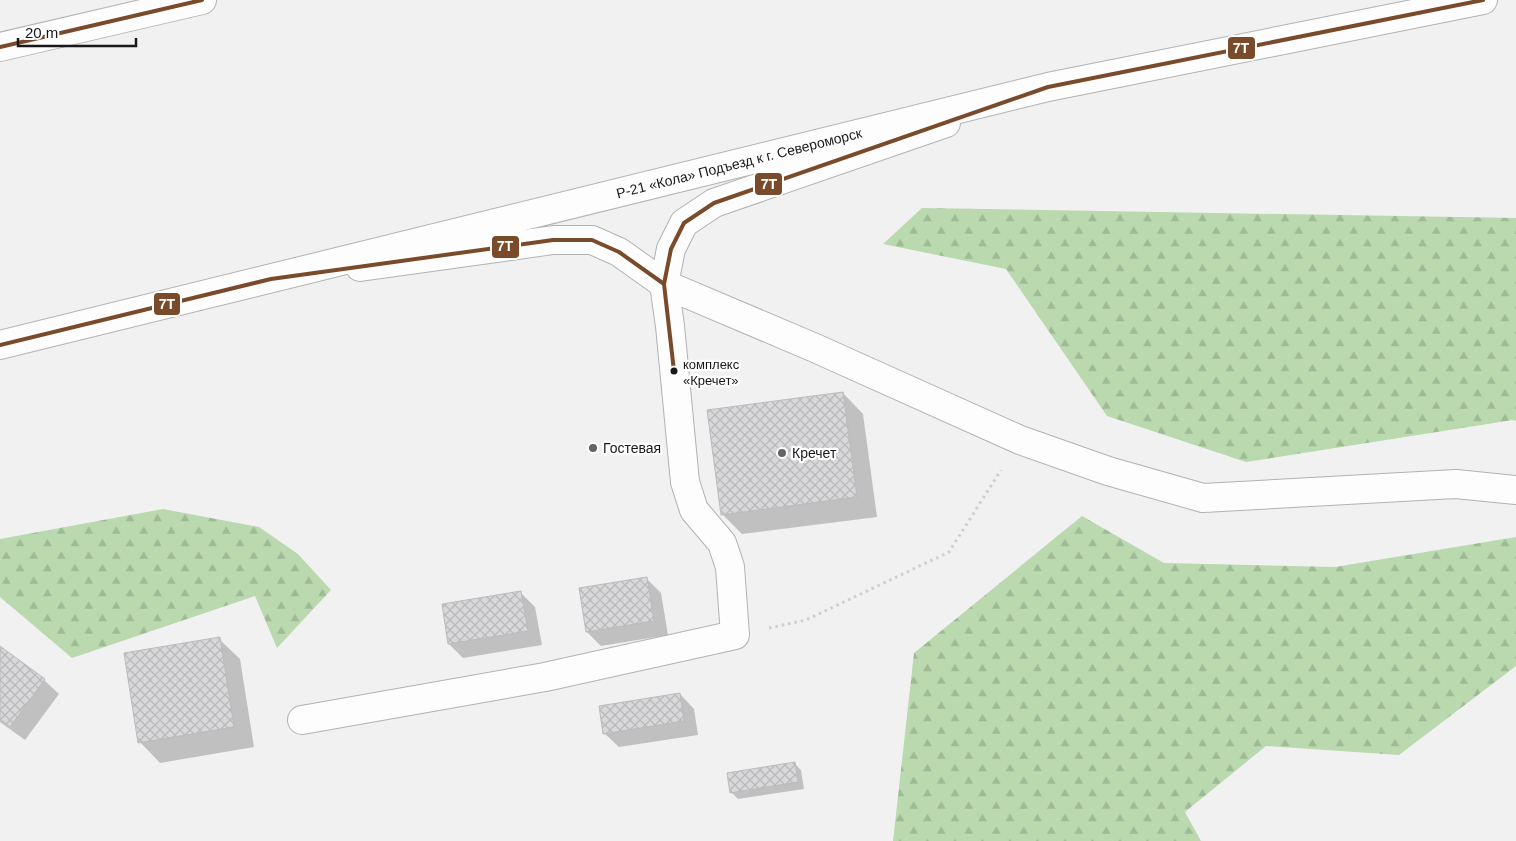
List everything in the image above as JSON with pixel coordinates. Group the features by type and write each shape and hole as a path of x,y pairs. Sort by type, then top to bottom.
{"main road":[{"path":"0,47 202,0"},
{"name":"Р-21 «Кола» Подъезд к г. Североморск","path":"0,345 1048,87 1483,0"},
{"path":"302,720 544,678 735,635 730,566 722,543 694,510 685,482 670,326 664,284 671,249 684,223 714,203 1048,87"},
{"path":"272,279 553,240 592,240 619,252 664,284 815,348 1020,440 1108,471 1203,498 1456,484 1516,490"}],"path":[{"path":"735,635 806,620 949,552 1020,440"}],"green space":[{"path":"922,208 1516,218 1516,421 1246,462 1107,416 1006,269 883,244"},
{"path":"163,509 259,527 298,554 331,590 277,648 255,596 72,658 0,597 0,539"},
{"path":"1082,516 1164,563 1335,567 1516,537 1516,666 1399,755 1266,746 1185,812 1201,841 893,841 914,653"}],"building":[{"name":"Кречет","path":"843,392 857,497 721,515 707,410"},
{"path":"647,577 654,621 586,632 579,588"},
{"path":"521,591 528,631 448,644 442,604"},
{"path":"220,637 234,727 138,743 124,653"},
{"path":"0,646 45,679 10,727 0,719"},
{"path":"680,693 684,721 603,734 599,706"},
{"path":"795,762 798,782 730,793 727,773"}],"transit line":[{"name":"7Т","path":"0,47 202,0"},
{"name":"7Т","path":"674,371 664,284 671,249 684,223 714,203 1048,87 1483,0"},
{"name":"7Т","path":"0,345 271,279 553,240 592,240 619,252 664,284"}],"place":[{"name":"комплекс «Кречет»","path":"674,371"},
{"name":"Гостевая","path":"593,448"},
{"name":"Кречет","path":"782,453"}]}
